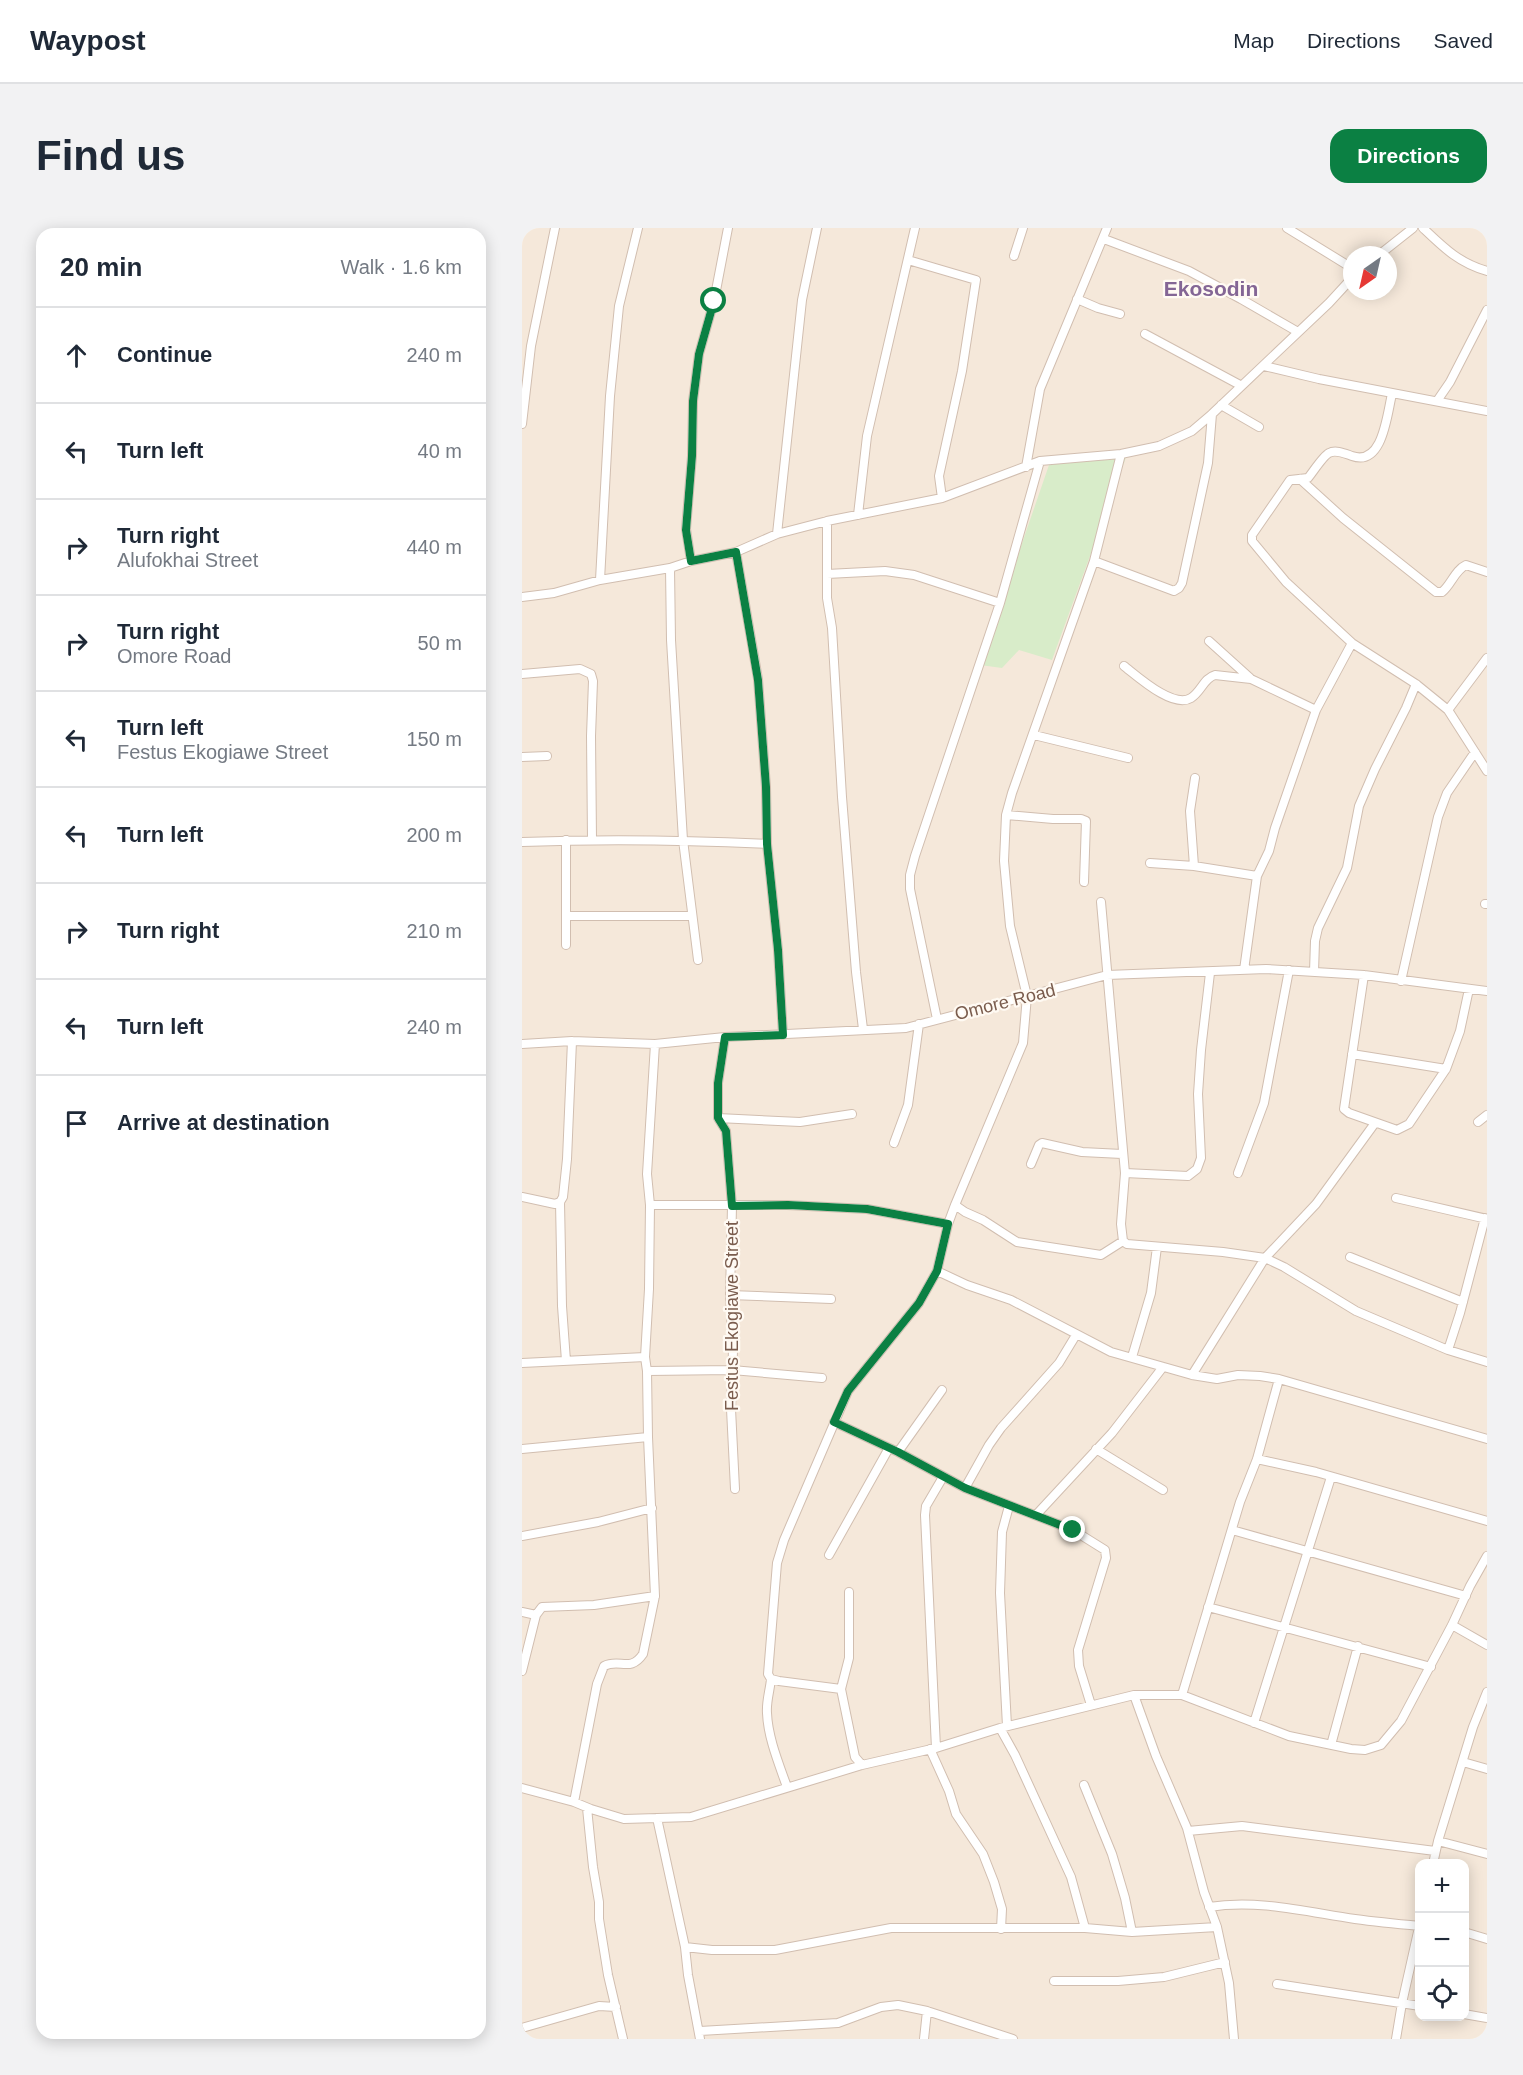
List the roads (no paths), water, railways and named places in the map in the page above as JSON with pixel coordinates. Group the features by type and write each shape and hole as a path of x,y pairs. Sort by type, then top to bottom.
{"street":[{"path":"522,424 531,346 555,228"},
{"path":"600,580 610,396 618,317 638,228"},
{"path":"691,561 686,530 692,456 693,401 699,354 714,301 728,228"},
{"path":"777,534 802,300 817,228"},
{"path":"858,514 867,436 915,228"},
{"path":"1014,256 1023,228"},
{"path":"1026,466 1040,389 1107,228"},
{"path":"1287,228 1343,262"},
{"path":"1390,246 1413,228"},
{"path":"1423,228 1448,252 1462,261 1487,271"},
{"path":"1104,239 1189,271 1298,333"},
{"path":"908,260 976,280 962,371 939,476 942,498"},
{"path":"522,597 554,593 600,580 670,568 691,561 736,552 777,534 827,521 942,498 1040,461 1121,454 1159,446 1192,431 1212,414 1343,288"},
{"path":"1077,299 1120,314"},
{"path":"1437,401 1450,382 1487,310"},
{"path":"1145,334 1240,385"},
{"path":"1264,366 1319,380 1487,411"},
{"path":"1392,394 1379,445 1373,453 1356,458 1336,451 1329,453 1308,478 1290,480 1252,535 1252,541 1286,582 1352,643 1416,684 1448,710 1487,770"},
{"path":"1221,405 1259,427"},
{"path":"1094,561 1174,591 1179,588 1208,463 1212,414"},
{"path":"788,1787 774,1750 766,1711 771,1679 768,1674 777,1563 784,1540 848,1391 919,1303 937,1271 955,1205 1023,1043 1027,996 1010,926 1004,861 1006,815 1094,561 1121,454"},
{"path":"937,1019 910,889 910,875 918,845 1000,603 1040,461"},
{"path":"1300,479 1343,518 1436,592 1446,589 1461,567 1466,565 1487,572"},
{"path":"827,521 827,598 856,972 864,1029"},
{"path":"736,552 758,680 766,787 767,844 778,950 783,1035"},
{"path":"670,568 671,640 683,840 698,960"},
{"path":"827,574 899,572 914,574 1000,603"},
{"path":"1209,641 1251,680"},
{"path":"1244,970 1257,876 1269,851 1316,710 1352,643"},
{"path":"1448,710 1487,658"},
{"path":"1124,666 1171,698 1183,700 1191,698 1210,676 1215,675 1251,680 1316,710"},
{"path":"522,674 580,669 591,674 593,681 592,839"},
{"path":"1314,972 1315,941 1318,928 1347,868 1359,806 1416,684"},
{"path":"1034,735 1128,758"},
{"path":"1401,981 1438,817 1447,793 1475,752"},
{"path":"522,758 547,756"},
{"path":"1194,866 1190,811 1195,778"},
{"path":"1006,815 1086,821 1088,825 1084,882"},
{"path":"522,842 592,839 767,844"},
{"path":"566,840 566,945"},
{"path":"1150,862 1257,876"},
{"path":"1101,902 1125,1173 1121,1224 1123,1241"},
{"path":"566,916 692,916"},
{"path":"1238,1173 1264,1103 1289,970"},
{"name":"Omore Road","path":"522,1044 572,1041 655,1044 725,1037 906,1028 1107,975 1289,970 1364,975 1487,991"},
{"path":"1125,1173 1188,1176 1197,1169 1201,1158 1198,1094 1200,1061 1210,973"},
{"path":"1364,975 1344,1108 1349,1113 1398,1131 1403,1130 1409,1124 1446,1069 1460,1031 1469,989"},
{"path":"894,1143 908,1105 920,1024"},
{"name":"Festus Ekogiawe Street","path":"725,1037 718,1083 718,1118 726,1131 732,1206 731,1409 735,1490"},
{"path":"566,1361 562,1306 560,1202 565,1187 572,1041"},
{"path":"574,1802 597,1684 604,1666 611,1663 627,1666 638,1662 643,1654 655,1596 645,1357 650,1205 646,1174 655,1044"},
{"path":"1352,1054 1446,1069"},
{"path":"718,1118 800,1122 852,1114"},
{"path":"1478,1122 1487,1115"},
{"path":"1192,1375 1265,1258 1316,1204 1375,1123"},
{"path":"1031,1164 1038,1145 1042,1143 1083,1152 1122,1154"},
{"path":"522,1197 555,1204 560,1202"},
{"path":"1396,1198 1486,1219 1448,1350"},
{"path":"650,1205 788,1205 867,1209 948,1224"},
{"path":"955,1205 1017,1242 1101,1255 1123,1241"},
{"path":"1123,1241 1127,1244 1265,1258 1356,1311 1448,1350 1487,1362"},
{"path":"1132,1357 1150,1293 1157,1247"},
{"path":"1350,1257 1463,1302"},
{"path":"937,1271 967,1285 1011,1300 1111,1352 1192,1375 1217,1379 1249,1376 1279,1379 1487,1439"},
{"path":"730,1295 831,1299"},
{"path":"965,1488 1001,1428 1059,1363 1076,1335"},
{"path":"522,1363 645,1357"},
{"path":"1036,1515 1112,1433 1163,1367"},
{"path":"647,1371 732,1370 822,1378"},
{"path":"1182,1695 1232,1530 1257,1459 1279,1379"},
{"path":"898,1452 942,1390"},
{"path":"834,1422 898,1452 965,1488 1073,1530 1105,1550 1106,1558 1078,1650 1091,1705"},
{"path":"522,1449 648,1437"},
{"path":"829,1555 888,1448"},
{"path":"1096,1449 1163,1490"},
{"path":"1257,1459 1331,1477 1487,1521"},
{"path":"943,1477 926,1506 925,1515 933,1748 956,1814 983,1854 994,1882 1002,1909 1000,1929"},
{"path":"1254,1723 1331,1477"},
{"path":"1009,1506 1002,1532 1000,1593 1004,1727 1071,1877 1085,1928"},
{"path":"522,1536 598,1522 652,1508"},
{"path":"1232,1530 1466,1596"},
{"path":"522,1788 574,1802 624,1820 691,1817 862,1765 1134,1695 1182,1695 1289,1736 1365,1750 1381,1745 1401,1721 1487,1556"},
{"path":"849,1592 849,1658 842,1689 855,1756 862,1765"},
{"path":"522,1671 536,1615 542,1607 594,1605 655,1596"},
{"path":"1208,1607 1431,1667"},
{"path":"522,1612 536,1615"},
{"path":"1452,1625 1487,1645"},
{"path":"1331,1745 1358,1646"},
{"path":"771,1679 842,1689"},
{"path":"1433,1859 1487,1692"},
{"path":"1134,1695 1188,1831 1209,1907 1217,1927 1229,1983 1233,2039"},
{"path":"1463,1762 1487,1769"},
{"path":"1084,1785 1112,1854 1132,1932"},
{"path":"587,1808 599,1902 599,1919 608,1975 623,2039"},
{"path":"657,1818 685,1947 700,2035 838,2023 881,2007 898,2005 927,2011 1013,2039"},
{"path":"1188,1831 1242,1826 1435,1851"},
{"path":"1438,1840 1487,1854"},
{"path":"1209,1907 1235,1903 1283,1907 1357,1919 1415,1925"},
{"path":"685,1947 712,1950 776,1950 868,1930 891,1928 1085,1928 1132,1932 1217,1927"},
{"path":"1469,1934 1487,1939"},
{"path":"1396,2039 1415,1943"},
{"path":"1054,1981 1118,1982 1164,1977 1224,1962"},
{"path":"1277,1983 1415,2005"},
{"path":"522,2028 599,2006 616,2007"},
{"path":"924,2039 927,2011"},
{"path":"1469,2015 1487,2018"}],"district":[{"name":"Ekosodin","path":"1211,289"}]}
